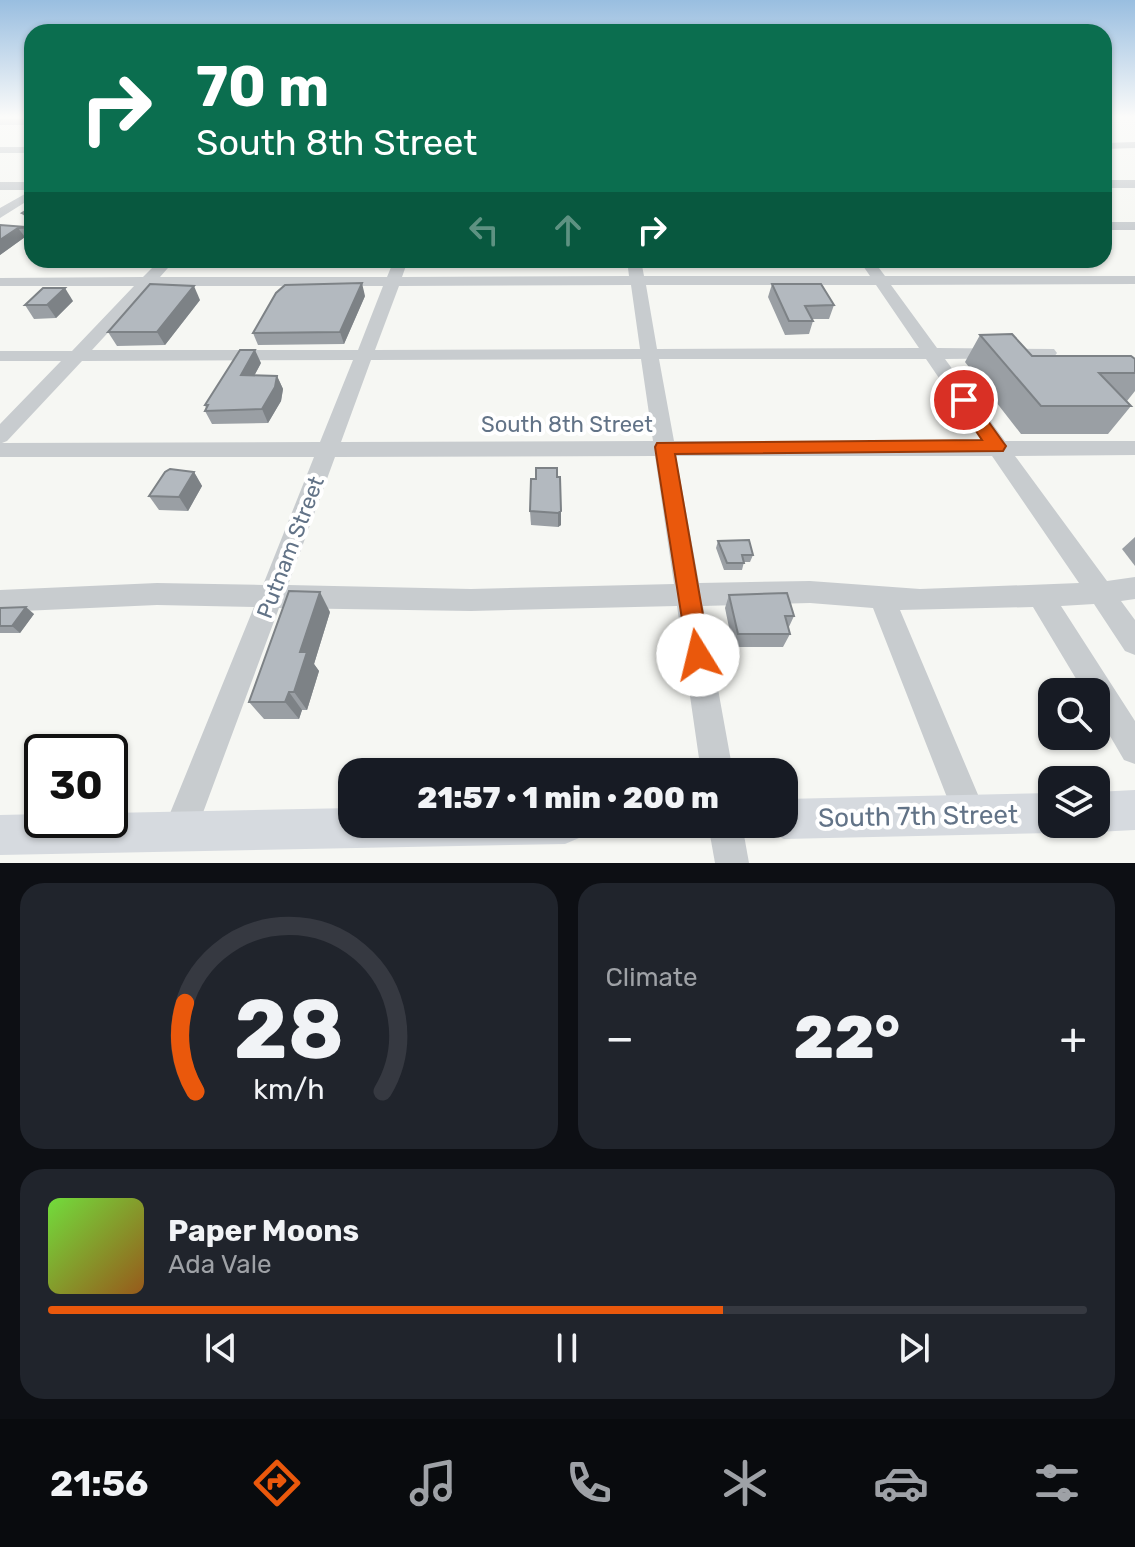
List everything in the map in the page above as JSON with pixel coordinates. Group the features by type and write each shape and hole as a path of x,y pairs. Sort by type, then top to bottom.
{"main road":[{"path":"1110,811 1135,810"},
{"name":"South 7th Street","path":"798,819 1038,814"},
{"path":"0,835 338,829"}],"street":[{"path":"1112,184 1135,184"},
{"path":"0,186 24,186"},
{"path":"0,214 24,198"},
{"path":"1112,226 1135,226"},
{"path":"0,436 161,268"},
{"path":"872,268 1135,642"},
{"path":"0,282 149,281 397,270 636,270 880,279 1135,280"},
{"name":"Putnam Street","path":"179,833 397,270"},
{"path":"636,270 715,758"},
{"path":"0,356 1048,353"},
{"name":"South 8th Street","path":"0,450 1133,443"},
{"path":"0,601 157,594 471,600 810,592 920,600 1100,593 1135,588"},
{"path":"1040,595 1135,749"},
{"path":"882,597 971,816"},
{"path":"728,838 732,863"}],"building":[{"path":"0,225 24,227 24,228 0,240"},
{"path":"362,283 340,332 253,333 276,293 285,285"},
{"path":"150,284 194,286 157,332 108,332"},
{"path":"772,284 821,284 834,305 805,306 813,321 789,321"},
{"path":"43,288 65,288 47,305 25,305"},
{"path":"1012,334 1032,356 1131,356 1135,359 1135,373 1099,373 1131,406 1041,406 980,335"},
{"path":"240,350 255,350 241,375 277,376 275,387 262,409 205,411 208,405 205,405"},
{"path":"536,468 557,468 561,511 558,513 530,511 531,479 536,479"},
{"path":"170,469 194,472 179,497 149,496 165,472"},
{"path":"749,540 753,555 742,555 744,563 727,563 718,541"},
{"path":"289,591 320,592 300,652 307,652 294,692 289,692 285,702 249,702"},
{"path":"787,593 794,616 785,616 790,634 738,634 729,595"},
{"path":"26,607 12,626 0,626 0,608"}],"route":[{"path":"698,655 664,447 997,446 964,400"}]}
